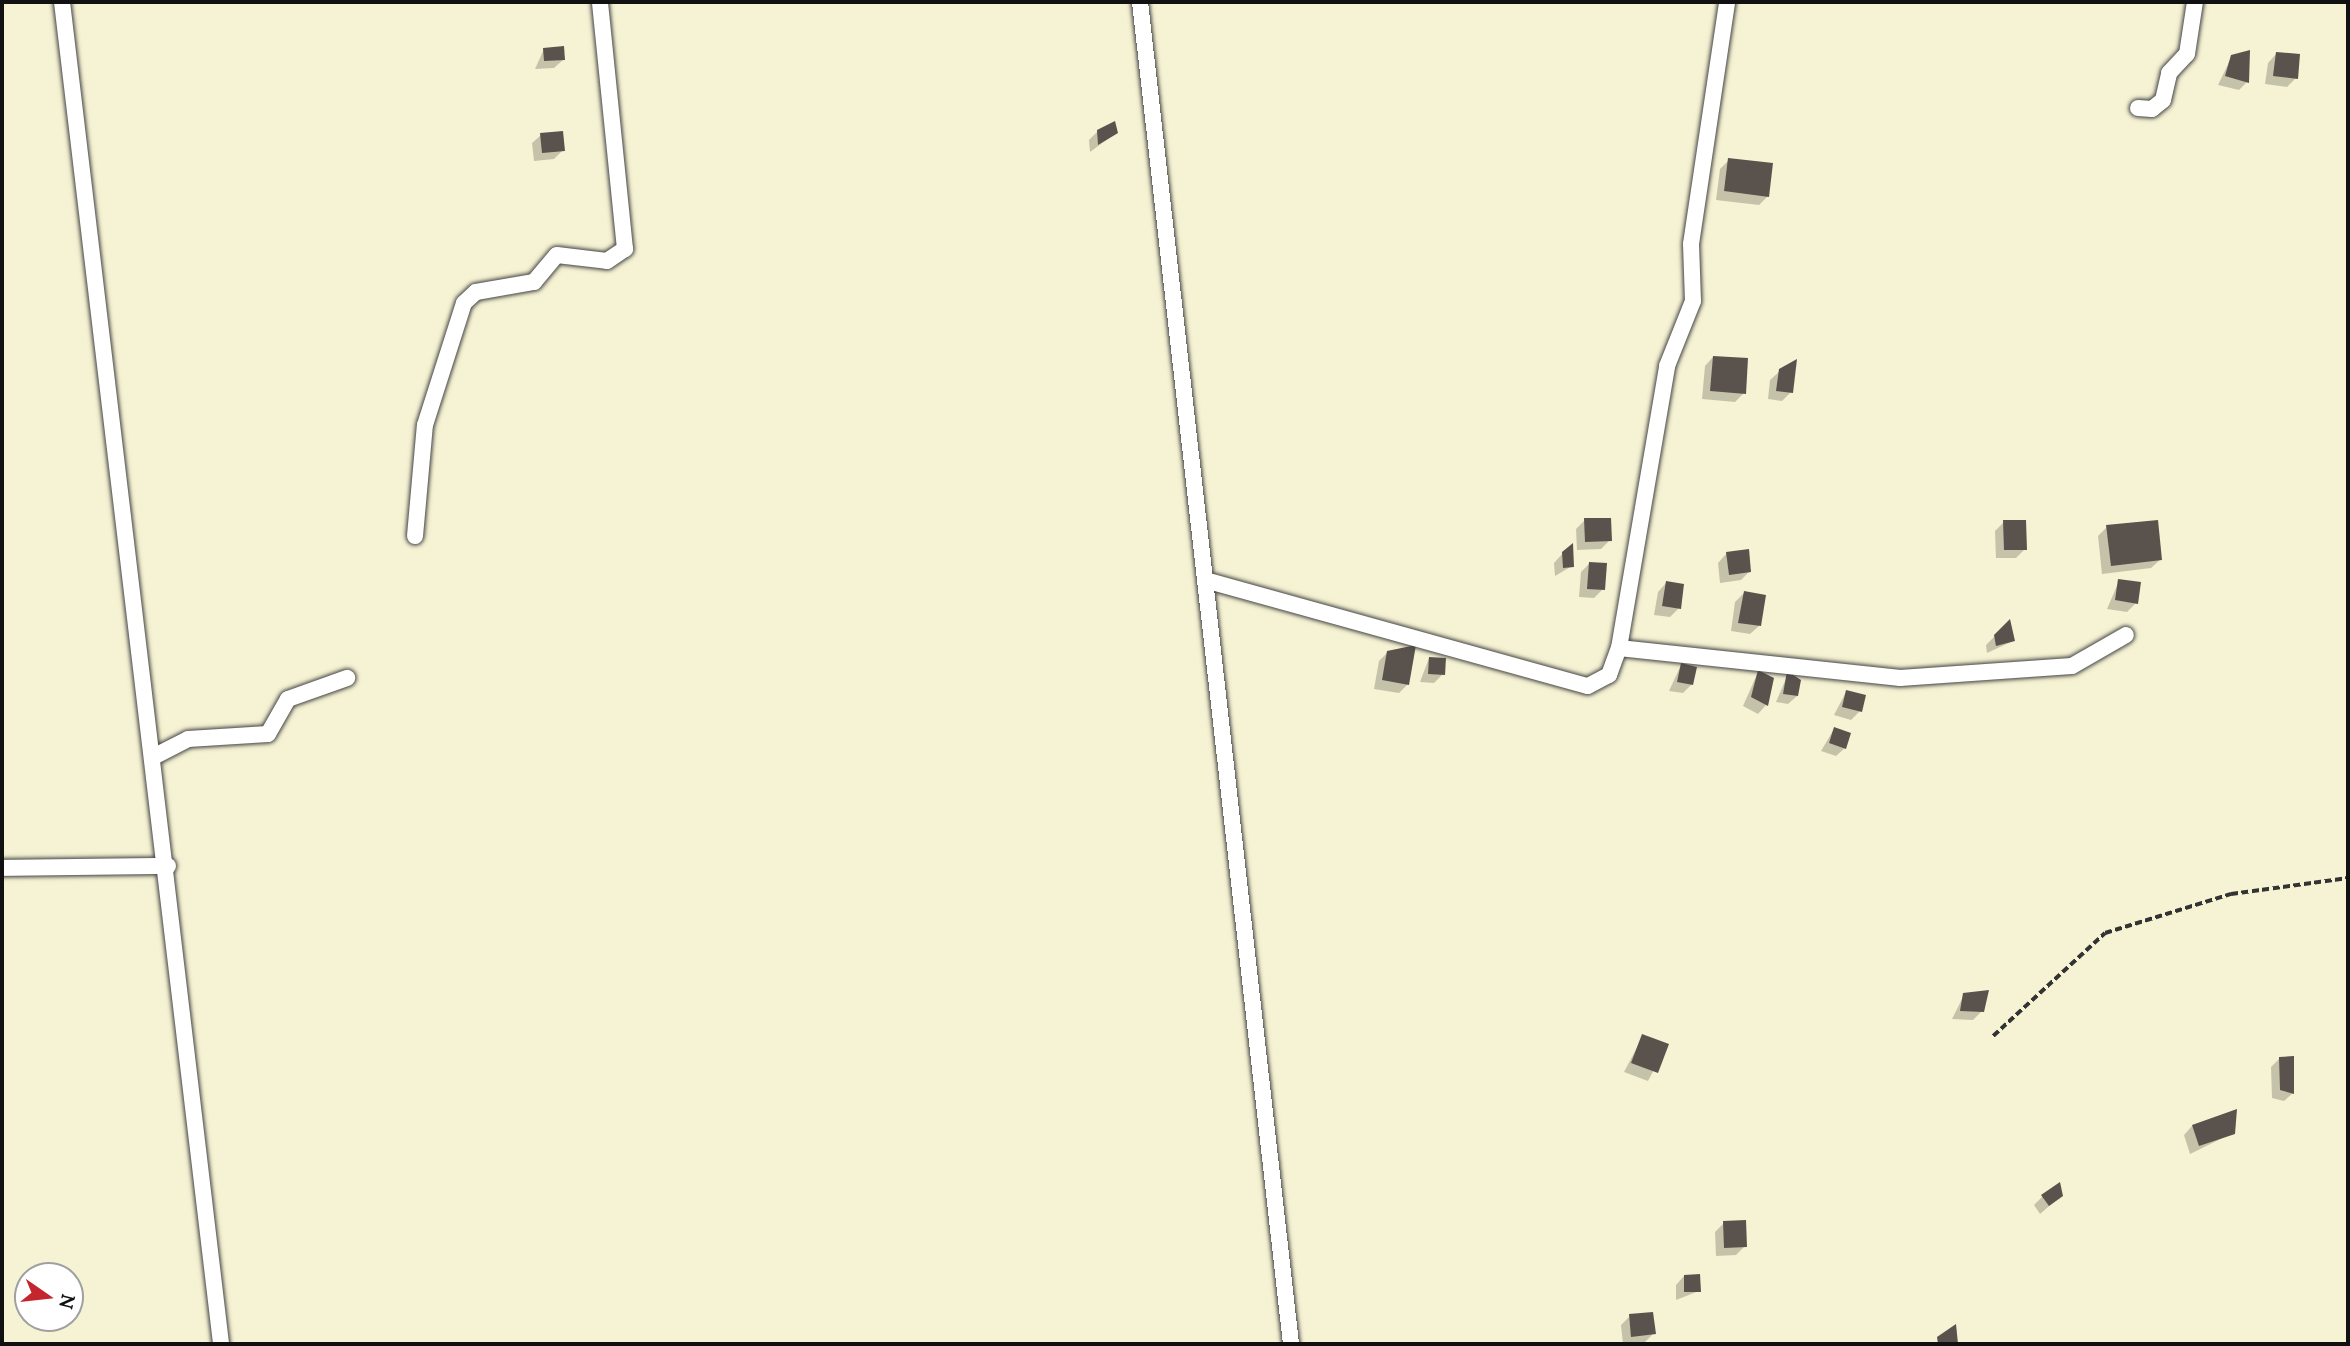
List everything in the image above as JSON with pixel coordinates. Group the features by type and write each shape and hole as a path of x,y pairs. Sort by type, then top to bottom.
{"street":[{"path":"62,2 155,756 221,1344"},
{"path":"415,536 425,425 464,303 476,292 534,282 557,256 607,261 625,249 600,2"},
{"path":"1140,2 1291,1344"},
{"path":"1205,580 1588,686 1609,675 1619,648 1667,366 1693,301 1691,244 1727,2"},
{"path":"2138,108 2164,100 2169,73 2187,54 2195,2"},
{"path":"1619,648 1900,678 2071,666 2126,635"},
{"path":"155,756 188,739 268,734 288,699 347,678"},
{"path":"2,868 167,866"}],"path":[{"path":"1993,1036 2105,933 2231,894 2348,878"}],"shaded area":[{"path":"2,2 2348,2 2348,1344 2,1344"}],"building":[{"path":"564,46 565,60 544,61 543,48"},
{"path":"2250,50 2249,83 2225,76 2231,55"},
{"path":"2276,52 2300,54 2298,79 2273,76"},
{"path":"1115,121 1118,133 1098,145 1097,130"},
{"path":"563,131 565,151 542,153 540,133"},
{"path":"1728,158 1773,163 1769,197 1724,191"},
{"path":"1713,356 1748,358 1746,394 1710,391"},
{"path":"1797,359 1793,393 1776,391 1779,369"},
{"path":"1584,518 1611,518 1612,541 1585,542"},
{"path":"2003,520 2026,520 2027,550 2004,550"},
{"path":"2158,520 2162,560 2111,566 2106,525"},
{"path":"1573,543 1574,567 1563,568 1562,552"},
{"path":"1749,549 1751,572 1729,575 1726,552"},
{"path":"1589,562 1607,563 1605,590 1587,589"},
{"path":"2118,579 2141,582 2138,604 2115,600"},
{"path":"1666,581 1684,584 1681,609 1662,606"},
{"path":"1744,591 1766,595 1761,626 1738,623"},
{"path":"2010,619 2015,641 1996,646 1994,635"},
{"path":"1416,645 1409,685 1382,680 1387,651"},
{"path":"1429,657 1446,658 1445,675 1428,674"},
{"path":"1681,663 1697,667 1693,685 1677,682"},
{"path":"1758,670 1774,678 1768,706 1751,697"},
{"path":"1787,671 1801,680 1798,696 1783,694"},
{"path":"1846,690 1866,695 1862,712 1842,707"},
{"path":"1834,727 1851,733 1846,749 1829,743"},
{"path":"1989,990 1984,1012 1960,1011 1963,993"},
{"path":"1642,1034 1669,1044 1658,1073 1631,1063"},
{"path":"2294,1056 2294,1094 2280,1090 2279,1057"},
{"path":"2237,1109 2235,1134 2199,1146 2192,1125"},
{"path":"2060,1182 2063,1196 2049,1206 2041,1195"},
{"path":"1746,1220 1747,1247 1724,1248 1723,1221"},
{"path":"1700,1274 1701,1292 1684,1292 1684,1275"},
{"path":"1653,1312 1656,1334 1631,1337 1629,1314"},
{"path":"1956,1324 1958,1344 1938,1344 1937,1337"}]}
